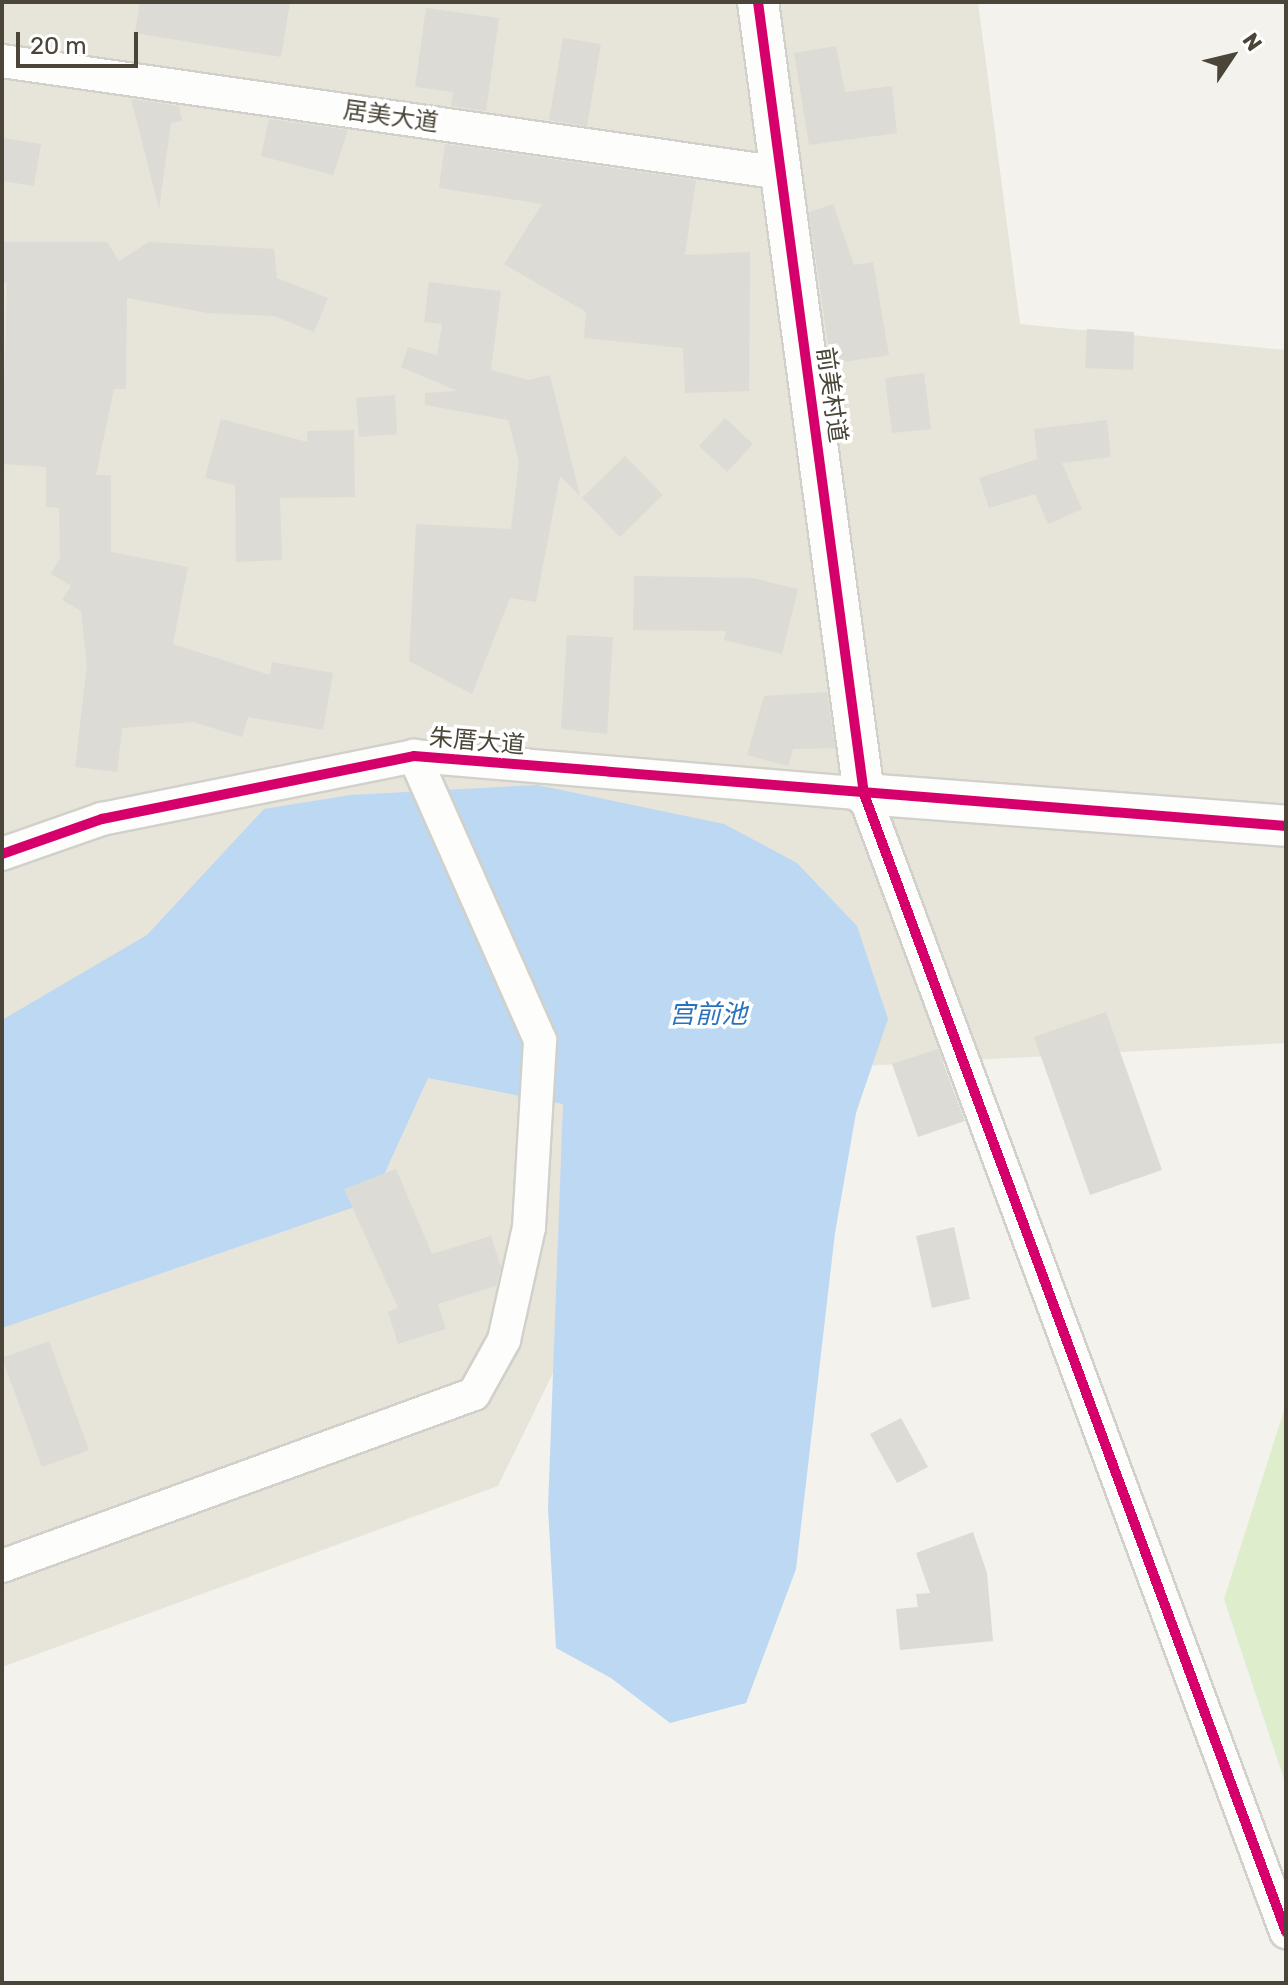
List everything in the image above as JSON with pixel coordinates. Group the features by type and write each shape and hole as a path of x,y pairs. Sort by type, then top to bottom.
{"street":[{"name":"前美村道","path":"758,2 864,794"},
{"name":"居美大道","path":"2,61 781,173"},
{"name":"朱厝大道","path":"2,854 102,819 414,756 864,794"},
{"path":"2,1566 474,1394 504,1340 529,1227 540,1040 414,756"},
{"path":"1286,826 864,794 1286,1932"}],"shaded area":[{"path":"2,2 978,2 1020,324 1286,350 1286,1043 698,1075 498,1486 2,1667"}],"green space":[{"path":"1286,1404 1286,1785 1224,1599"}],"water":[{"name":"宫前池","path":"537,785 724,824 797,863 857,926 888,1019 856,1113 835,1233 796,1569 746,1703 670,1723 611,1678 556,1648 548,1508 563,1104 428,1078 372,1201 2,1328 2,1020 147,935 264,809 350,795"}],"building":[{"path":"140,2 290,2 281,57 135,33"},
{"path":"426,8 499,18 486,111 451,106 453,92 415,87"},
{"path":"563,38 601,44 587,126 549,120"},
{"path":"836,46 845,92 892,86 897,133 809,145 794,53"},
{"path":"131,99 179,106 182,121 171,123 159,209"},
{"path":"269,119 348,130 333,175 261,156"},
{"path":"2,138 41,144 34,186 2,181"},
{"path":"445,144 696,180 685,255 750,252 749,391 685,393 683,348 584,338 586,312 504,264 542,204 439,188"},
{"path":"833,204 854,265 873,262 889,355 831,364 809,212"},
{"path":"2,242 107,242 119,261 149,242 274,249 277,278 328,298 314,332 274,316 207,313 127,298 126,389 114,389 96,475 111,475 111,552 188,567 173,644 270,675 272,662 333,673 323,730 248,717 242,737 193,722 122,728 117,772 75,767 87,665 81,611 62,600 71,586 51,574 60,558 59,508 46,507 46,467 2,464 7,283 2,283"},
{"path":"429,282 501,291 491,370 528,380 550,375 580,496 560,476 536,602 510,598 472,694 409,661 416,524 511,529 519,461 508,420 425,405 425,393 458,391 401,367 408,347 437,355 442,324 424,322"},
{"path":"1087,329 1134,332 1133,370 1085,368"},
{"path":"924,373 931,429 892,433 885,378"},
{"path":"395,395 397,434 359,437 356,398"},
{"path":"725,418 753,444 727,472 699,446"},
{"path":"221,419 307,442 307,431 354,430 355,497 280,498 282,560 236,562 235,485 205,478"},
{"path":"1107,420 1111,457 1062,463 1082,509 1048,524 1035,494 989,508 979,478 1037,459 1034,429"},
{"path":"625,456 663,495 620,537 582,498"},
{"path":"634,576 752,578 798,589 782,654 724,640 726,631 633,630"},
{"path":"567,635 613,637 607,734 561,729"},
{"path":"827,692 835,748 793,749 788,766 747,755 764,696"},
{"path":"1106,1012 1162,1170 1090,1195 1034,1037"},
{"path":"938,1049 965,1121 918,1137 892,1064"},
{"path":"396,1169 432,1254 491,1236 501,1267 496,1286 438,1304 446,1329 398,1344 388,1312 398,1308 344,1189"},
{"path":"954,1227 970,1299 932,1308 916,1236"},
{"path":"49,1341 89,1450 42,1467 2,1358"},
{"path":"901,1418 928,1467 897,1483 870,1434"},
{"path":"973,1532 987,1573 993,1641 900,1650 896,1609 918,1607 916,1594 930,1593 916,1553"}],"cycle path":[{"path":"758,2 864,794 1286,1932"},
{"path":"2,854 102,819 414,756 1286,826"}]}
